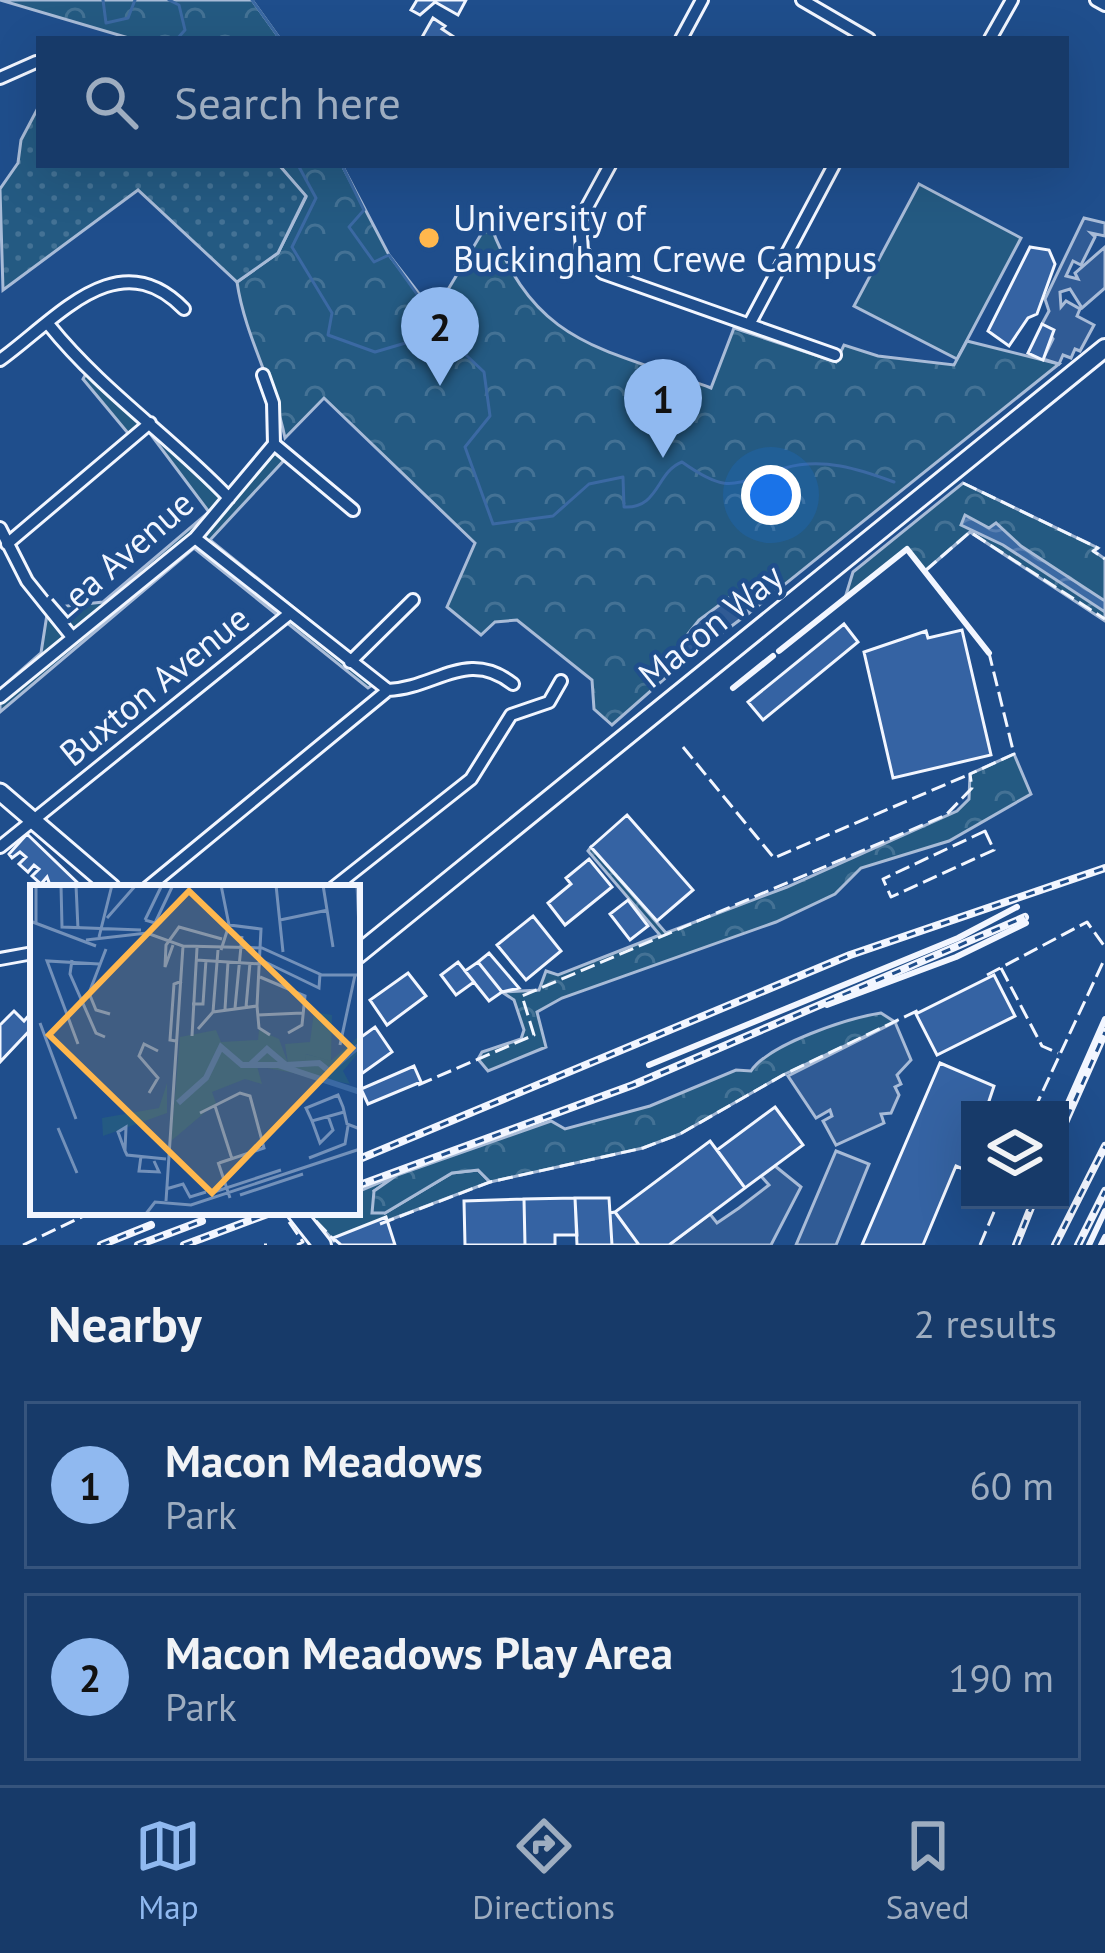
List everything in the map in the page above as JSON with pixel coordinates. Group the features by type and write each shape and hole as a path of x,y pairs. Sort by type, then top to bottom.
{"main road":[{"name":"Macon Way","path":"360,953 1105,348"},
{"path":"301,1219 322,1245"}],"street":[{"path":"683,36 703,0"},
{"path":"802,0 864,36"},
{"path":"992,36 1012,0"},
{"path":"1096,0 1105,5"},
{"path":"0,78 36,62"},
{"path":"608,168 580,220 581,251 603,272 752,321 835,355"},
{"path":"752,321 832,168"},
{"path":"0,360 98,286 124,278 152,285 182,302"},
{"path":"49,325 87,372 150,423 229,498"},
{"path":"263,376 273,403 274,444 353,510"},
{"path":"7,544 150,423"},
{"name":"Lea Avenue","path":"0,698 195,538 274,444"},
{"path":"0,528 27,581 72,637"},
{"path":"195,538 388,690"},
{"path":"350,662 389,618 409,604 416,618"},
{"name":"Buxton Avenue","path":"0,848 290,614"},
{"path":"151,885 388,690 431,684 446,669 457,668 488,668 513,684"},
{"path":"337,885 471,779 499,728 523,707 549,703 561,681"},
{"path":"0,791 109,885"},
{"path":"0,958 30,953"}],"green space":[{"path":"0,0 252,0 278,36 122,36"},
{"path":"36,112 36,168 282,168 306,196 278,253 237,282 138,190 3,290 0,189 18,163 21,140"},
{"path":"282,168 344,168 389,255 434,313 489,221 527,294 549,317 603,349 711,388 734,328 836,362 844,345 878,356 954,365 967,341 1059,364 749,613 736,593 676,649 686,660 612,725 594,709 592,680 517,620 495,622 481,635 447,607 475,543 324,398 285,438 237,282 278,253 306,197"},
{"path":"919,184 1021,238 957,359 854,306"},
{"path":"87,372 229,498 274,444 288,456 210,540 355,657 377,682 368,688 194,548 0,712 0,689 41,653 48,608 103,602 209,512 146,428 132,438 83,379"},
{"path":"963,483 1098,548 1094,551 1105,559 1105,621 970,532 925,571 907,549 845,598 853,572"},
{"path":"1014,754 1031,794 949,841 861,868 835,894 776,922 562,998 537,1012 546,1047 488,1071 478,1059 482,1052 521,1039 524,1030 514,1000 502,992 539,990 546,971 558,975 660,935 588,851 591,847 666,933 787,887 957,811 969,799 970,774"},
{"path":"881,1013 895,1022 783,1075 680,1134 643,1148 490,1182 478,1170 452,1173 385,1213 372,1213 374,1191 397,1175 551,1121 565,1129 650,1106 736,1070 751,1071 774,1051 810,1034"},
{"path":"478,1170 490,1182 334,1241 310,1215 360,1215 360,1191 397,1175 374,1191 385,1213 452,1173"}],"shaded area":[{"path":"1084,218 1105,223 1105,236 1091,233 1095,237 1081,265 1073,261 1066,276 1078,279 1075,273 1105,247 1105,288 1082,308 1070,289 1060,292 1061,307 1066,301 1080,309 1077,316 1094,325 1080,351 1075,349 1071,358 1063,355 1059,364 1043,359 1053,339 1042,324 1049,311 1045,299"},
{"path":"737,592 749,613 686,660 676,649 699,620"},
{"path":"895,1022 911,1060 897,1075 901,1084 895,1087 899,1095 891,1113 881,1114 884,1123 836,1145 823,1121 832,1116 830,1110 816,1118 788,1076"},
{"path":"836,1151 869,1164 836,1245 796,1245"},
{"path":"775,1166 801,1187 771,1245 669,1245 710,1214 717,1223 739,1208 769,1185 761,1176"}],"water":[{"path":"965,515 989,528 996,523 1021,546 1105,601 1105,612 1003,545 961,525"}],"building":[{"path":"417,0 466,0 458,15 435,2 420,15 411,10"},
{"path":"433,18 452,36 423,36"},
{"path":"1030,247 1049,250 1055,264 1037,314 1028,318 1009,346 988,331"},
{"path":"1042,324 1054,330 1043,360 1028,353"},
{"path":"844,624 858,642 763,720 748,702"},
{"path":"962,630 991,755 893,778 864,652 926,631 928,638"},
{"path":"627,815 693,890 657,921 591,847"},
{"path":"27,834 80,885 50,885 47,877 41,884 32,876 39,869 34,865 28,872 19,864 26,857 20,852 12,858 9,854"},
{"path":"589,859 612,887 565,925 548,903 571,884 566,878"},
{"path":"628,900 648,926 630,940 610,914"},
{"path":"533,916 561,951 526,980 497,945"},
{"path":"489,953 519,988 502,992 478,962"},
{"path":"458,962 474,982 456,995 441,975"},
{"path":"478,962 502,992 489,1001 465,971"},
{"path":"408,973 426,996 387,1025 370,1000"},
{"path":"994,975 1015,1016 937,1055 916,1014"},
{"path":"14,1011 24,1021 30,1014 30,1030 0,1062 0,1025"},
{"path":"375,1027 392,1052 360,1075 360,1038"},
{"path":"940,1063 994,1086 989,1101 961,1101 961,1168 956,1166 923,1245 862,1245"},
{"path":"414,1066 421,1082 368,1104 361,1089"},
{"path":"775,1107 803,1145 745,1188 717,1150"},
{"path":"710,1141 745,1188 669,1245 639,1245 615,1212"},
{"path":"575,1198 577,1235 555,1235 555,1245 525,1245 524,1199"},
{"path":"575,1198 609,1198 612,1245 577,1245"},
{"path":"524,1199 525,1245 465,1245 464,1201"},
{"path":"615,1212 639,1245 612,1245 610,1213"},
{"path":"386,1217 395,1245 341,1245 333,1238"}],"waterway":[{"path":"103,0 106,23 128,18 135,0"},
{"path":"169,0 179,5 185,30 180,36"},
{"path":"252,0 278,36"},
{"path":"300,168 316,198 292,247 332,313 328,335 375,352 419,339 446,339"},
{"path":"343,168 364,210 349,227 374,262 389,255 449,339 484,372 490,416 465,447 493,524 553,516 589,484 623,477 624,507 635,506 651,496 682,462 722,483 813,464 854,469 894,482"}],"railway":[{"path":"360,1159 850,955 1105,868"},
{"path":"360,1185 633,1085 1025,917"},
{"path":"1069,1114 1105,1032"},
{"path":"1055,1245 1105,1146"},
{"path":"1078,1245 1105,1191"},
{"path":"1016,1245 1030,1209"},
{"path":"184,1245 265,1215"},
{"path":"138,1245 202,1221"},
{"path":"101,1245 151,1225"}],"fence":[{"path":"963,483 1098,548 1093,551 1105,559"},
{"path":"925,571 970,532 1105,619"},
{"path":"418,1085 534,1035 522,996 946,815 972,788 970,774 1014,754 989,653"},
{"path":"683,747 774,858 970,774"},
{"path":"985,831 994,850 891,897 883,879 985,831"},
{"path":"987,975 1087,922 1105,947"},
{"path":"1038,1101 1105,958"},
{"path":"1001,968 1042,1046 1058,1053"},
{"path":"380,1224 490,1182 643,1148 680,1134 783,1075 923,1008"},
{"path":"980,1245 995,1209"},
{"path":"23,1245 86,1215"},
{"path":"316,1221 335,1241"},
{"path":"289,1222 303,1242 297,1245"}],"wall":[{"path":"779,651 907,549 989,653"},
{"path":"733,688 773,656"},
{"path":"649,1065 958,938 1017,907"},
{"path":"827,1005 956,957 1026,923"},
{"path":"1069,1101 1105,1019"},
{"path":"1089,1245 1105,1211"},
{"path":"1101,1245 1105,1237"}],"place":[{"name":"University of Buckingham Crewe Campus","path":"429,238"},
{"name":"Macon Meadows Play Area","path":"440,386"},
{"name":"Macon Meadows","path":"663,458"}]}
